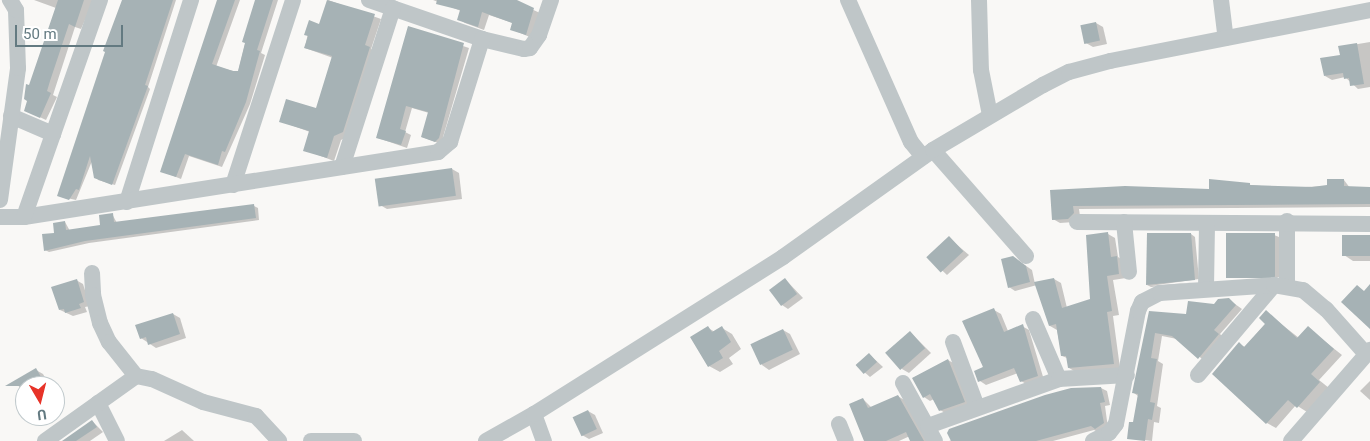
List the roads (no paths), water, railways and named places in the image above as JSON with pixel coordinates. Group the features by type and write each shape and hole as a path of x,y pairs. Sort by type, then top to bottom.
{"street":[{"path":"0,200 18,68 16,10 10,0"},
{"path":"24,217 100,0"},
{"path":"126,202 191,0"},
{"path":"233,185 293,0"},
{"path":"368,0 482,39 516,48 530,48 539,35 551,0"},
{"path":"848,0 911,142 928,153 1026,256"},
{"path":"979,0 981,70 990,114"},
{"path":"1221,0 1226,38"},
{"path":"342,168 393,8"},
{"path":"486,441 534,414 782,257 928,153 990,114 1043,84 1088,66 1370,10"},
{"path":"0,217 24,217 126,202 444,150 450,142 482,39"},
{"path":"11,116 53,134"},
{"path":"1198,375 1280,286 1287,221"},
{"path":"1077,222 1207,223 1287,221 1370,224"},
{"path":"1124,222 1129,272"},
{"path":"1206,288 1207,223"},
{"path":"92,273 92,295 100,323 109,342 136,376 152,379 203,402 256,416 279,441"},
{"path":"1092,441 1109,433 1116,424 1142,302 1160,293 1206,288 1280,286 1303,290 1326,309 1368,352 1291,441"},
{"path":"1033,319 1059,379"},
{"path":"953,342 977,407"},
{"path":"928,426 1059,379 1127,375"},
{"path":"45,441 136,376"},
{"path":"903,383 936,441"},
{"path":"98,404 118,441"},
{"path":"534,414 544,441"},
{"path":"839,424 846,441"},
{"path":"311,441 354,441"}]}
